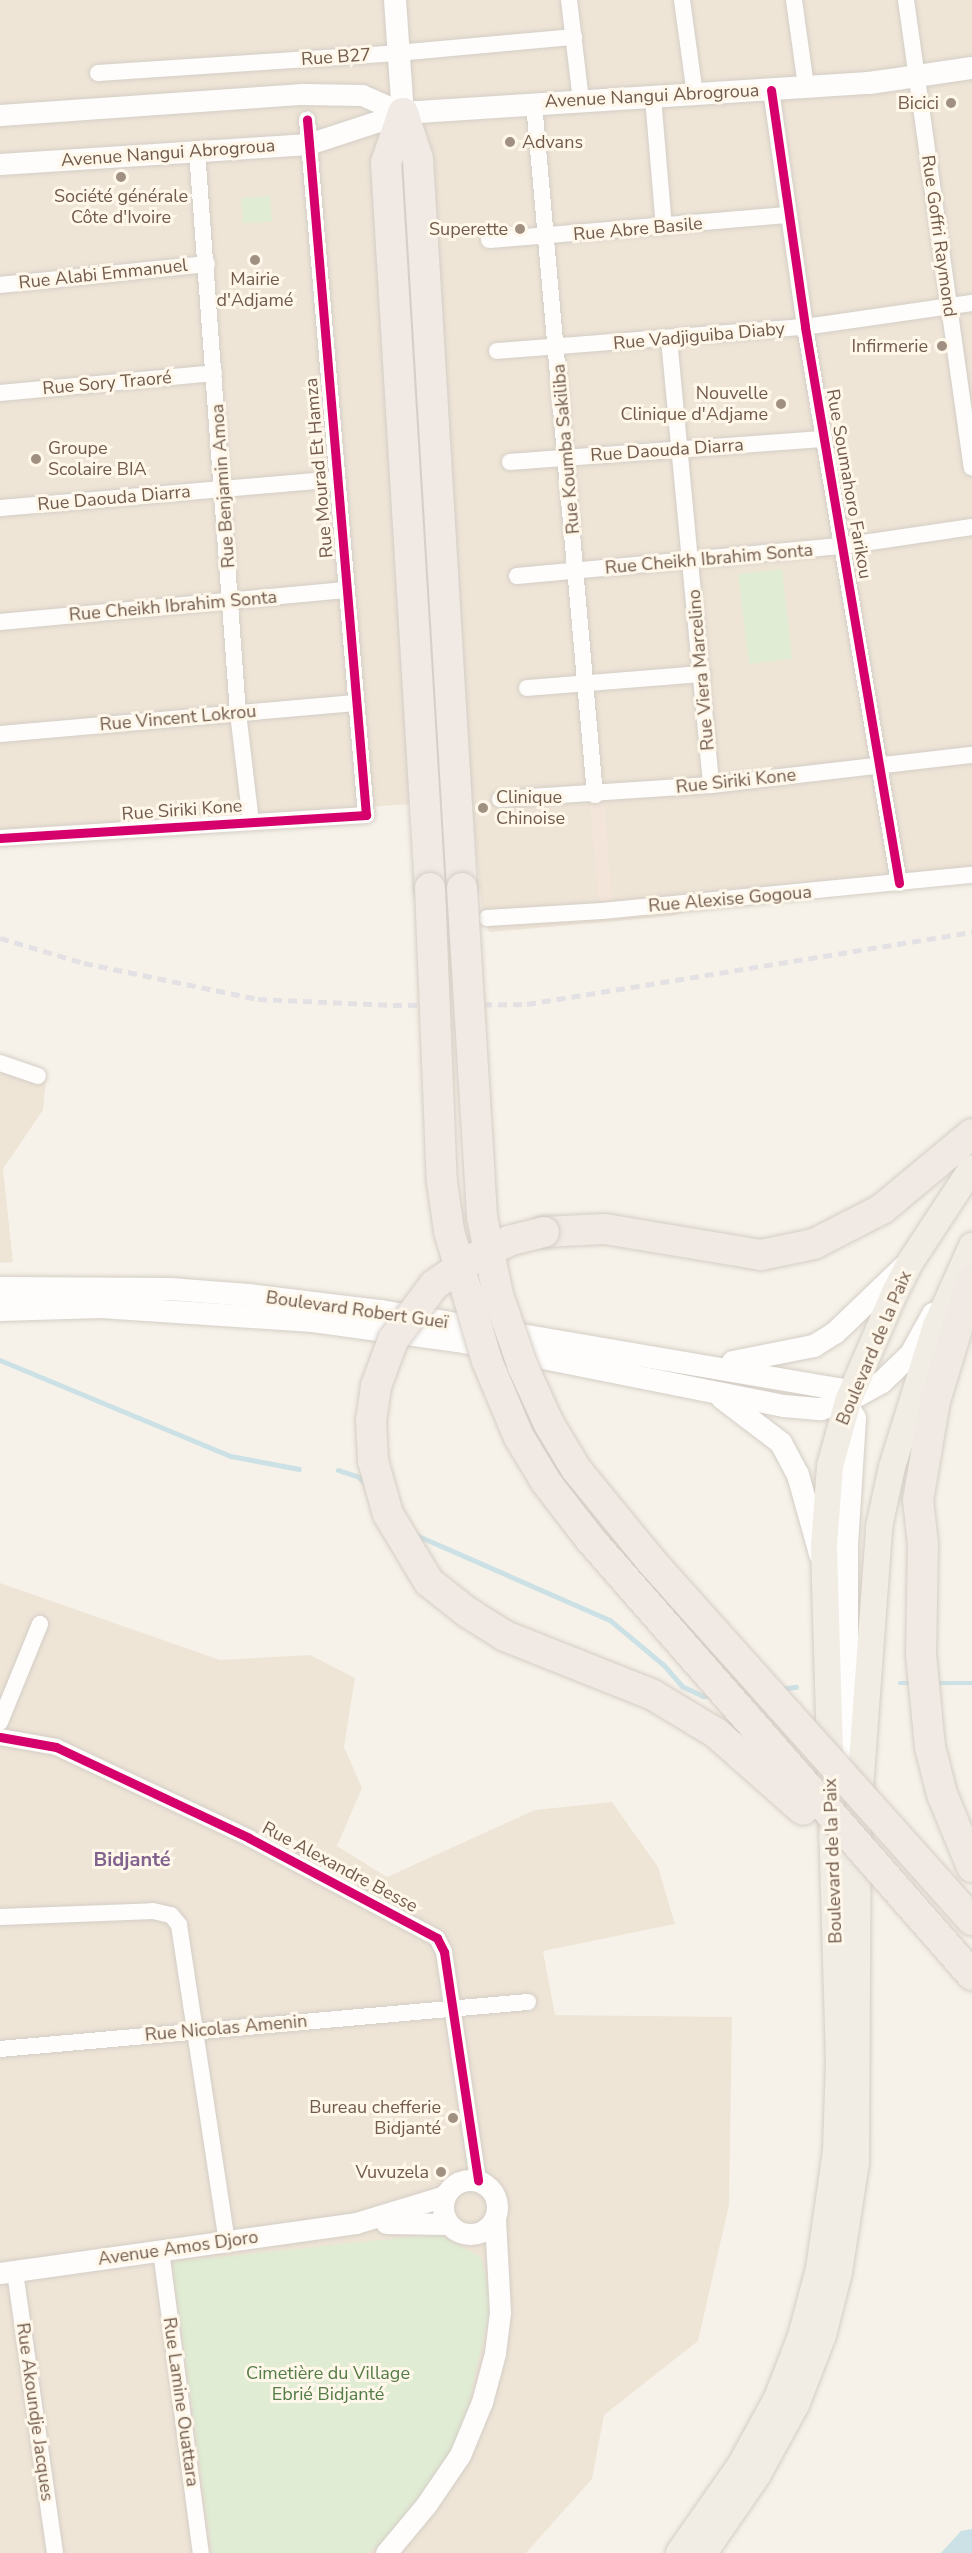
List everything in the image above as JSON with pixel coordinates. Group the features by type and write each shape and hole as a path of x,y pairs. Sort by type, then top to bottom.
{"highway":[{"path":"403,113 418,159 482,1217 498,1295 523,1367 549,1424 583,1478 651,1562 972,1920"},
{"path":"403,113 386,163 430,888 442,1181 449,1231 487,1361 519,1437 546,1482 590,1539 972,1975"},
{"path":"972,1134 882,1209 814,1244 761,1255 605,1229 544,1232 509,1241 443,1279 419,1300 393,1340 376,1386 371,1420 381,1496 397,1534 429,1582 476,1618 505,1636 652,1695 716,1732 779,1785 972,1986"},
{"path":"969,1262 934,1401 918,1500 922,1544 921,1653 930,1748 942,1794 972,1867"}],"main road":[{"path":"395,0 403,113"},
{"name":"Avenue Nangui Abrogroua","path":"403,113 581,100 771,90 918,77 972,68"},
{"name":"Boulevard de la Paix","path":"680,2553 741,2464 778,2396 801,2336 819,2269 829,2209 839,2061 825,1578 830,1466 848,1401 911,1261 972,1168"},
{"name":"Boulevard Robert Gueï","path":"711,1366 785,1355 814,1346 835,1333 911,1261"},
{"name":"Boulevard de la Paix","path":"848,1401 882,1382 911,1354 969,1262"},
{"name":"Boulevard de la Paix","path":"705,2553 758,2474 796,2405 823,2336 839,2272 856,2162 858,1816 879,1527 892,1467 923,1366 969,1262"},
{"name":"Boulevard Robert Gueï","path":"0,1288 170,1289 248,1294 381,1311 829,1385 838,1389 848,1401 821,1409 805,1409 458,1341 313,1320 101,1306 0,1310"},
{"name":"Boulevard Robert Gueï","path":"708,1389 738,1407 781,1443 806,1499 825,1578"},
{"name":"Boulevard de la Paix","path":"848,1401 855,1418 847,1544 847,1711 858,1816"}],"street":[{"path":"569,0 581,100"},
{"path":"682,0 695,95"},
{"path":"794,0 806,86"},
{"name":"Rue Goffri Raymond","path":"906,0 972,467"},
{"name":"Rue B27","path":"98,73 397,53 574,37"},
{"name":"Rue Soumahoro Farikou","path":"771,90 805,327 899,883"},
{"name":"Avenue Nangui Abrogroua","path":"0,116 302,94 362,94 403,113"},
{"path":"652,97 664,227"},
{"name":"Rue Koumba Sakiliba","path":"534,103 548,237 595,795"},
{"name":"Avenue Nangui Abrogroua","path":"0,164 308,144 403,113"},
{"name":"Rue Mourad Et Hamza","path":"307,119 366,814"},
{"name":"Rue Benjamin Amoa","path":"197,151 238,712 252,822"},
{"name":"Rue Abre Basile","path":"489,240 548,237 788,215"},
{"name":"Rue Alabi Emmanuel","path":"0,285 207,264"},
{"name":"Rue Vadjiguiba Diaby","path":"497,351 805,327 972,303"},
{"name":"Rue Viera Marcelino","path":"669,339 692,560 711,785"},
{"name":"Rue Sory Traoré","path":"0,393 214,373"},
{"name":"Rue Daouda Diarra","path":"510,462 824,439"},
{"name":"Rue Daouda Diarra","path":"0,508 336,479"},
{"name":"Rue Cheikh Ibrahim Sonta","path":"517,576 843,546 972,527"},
{"name":"Rue Cheikh Ibrahim Sonta","path":"0,622 346,590"},
{"path":"527,688 702,674"},
{"name":"Rue Vincent Lokrou","path":"0,734 356,703"},
{"name":"Rue Siriki Kone","path":"500,799 595,795 711,785 972,755"},
{"name":"Rue Siriki Kone","path":"0,838 366,814"},
{"name":"Rue Alexise Gogoua","path":"487,918 972,875"},
{"path":"0,1063 38,1076"},
{"path":"0,1722 40,1624"},
{"name":"Rue Alexandre Besse","path":"0,1737 56,1747 249,1838 428,1931 444,1952 478,2180"},
{"path":"0,1917 153,1911 171,1916 179,1925 183,1939 227,2242"},
{"name":"Rue Nicolas Amenin","path":"0,2049 528,2002"},
{"path":"386,2553 426,2505 460,2455 482,2402 495,2353 500,2312 495,2220 497,2200 493,2192 478,2180 459,2182 445,2196 444,2215 448,2224 467,2235 488,2228 495,2220"},
{"name":"Avenue Amos Djoro","path":"7,2272 356,2223 445,2196"},
{"name":"Avenue Amos Djoro","path":"356,2223 448,2224"},
{"name":"Rue Lamine Ouattara","path":"161,2251 201,2553"},
{"name":"Rue Akoundje Jacques","path":"7,2272 55,2553"}],"shaded area":[{"path":"0,0 972,0 972,876 709,905 672,916 490,932 483,918 471,800 0,832"},
{"path":"604,802 612,901 599,902 590,803"},
{"path":"0,1063 46,1077 43,1110 3,1169 13,1262 0,1263"},
{"path":"0,1583 220,1660 310,1655 355,1678 344,1747 362,1788 337,1846 387,1877 535,1810 612,1802 658,1867 675,1924 543,1951 555,2015 732,2017 729,2205 698,2341 604,2415 592,2479 526,2553 0,2553"},
{"path":"972,2529 972,2553 941,2553 961,2531"}],"green space":[{"path":"270,196 272,222 243,223 241,198"},
{"path":"782,569 792,659 749,664 738,574"},
{"name":"Cimetière du Village Ebrié Bidjanté","path":"438,2234 481,2257 492,2300 464,2425 422,2506 369,2553 212,2553 172,2262"}],"waterway":[{"path":"0,1360 231,1456 299,1469"},
{"path":"338,1470 359,1477 367,1485"},
{"path":"414,1534 610,1620 664,1665 682,1686 703,1696 713,1695"},
{"path":"900,1683 912,1683"},
{"path":"933,1683 972,1683"},
{"path":"781,1689 796,1687"}],"railway":[{"path":"0,938 84,963 258,999 393,1005 527,1004 972,932"}],"cycle path":[{"path":"771,90 805,327 899,883"},
{"path":"0,838 366,815 307,119"},
{"path":"0,1737 56,1747 249,1838 437,1938 444,1952 478,2180"}],"place":[{"name":"Bicici","path":"951,103"},
{"name":"Advans","path":"510,142"},
{"name":"Société générale Côte d'Ivoire","path":"121,177"},
{"name":"Superette","path":"520,229"},
{"name":"Mairie d'Adjamé","path":"255,260"},
{"name":"Infirmerie","path":"942,346"},
{"name":"Nouvelle Clinique d'Adjame","path":"781,404"},
{"name":"Groupe Scolaire BIA","path":"36,459"},
{"name":"Clinique Chinoise","path":"483,808"},
{"name":"Bureau chefferie Bidjanté","path":"453,2118"},
{"name":"Vuvuzela","path":"441,2172"}],"district":[{"name":"Bidjanté","path":"132,1859"}]}
